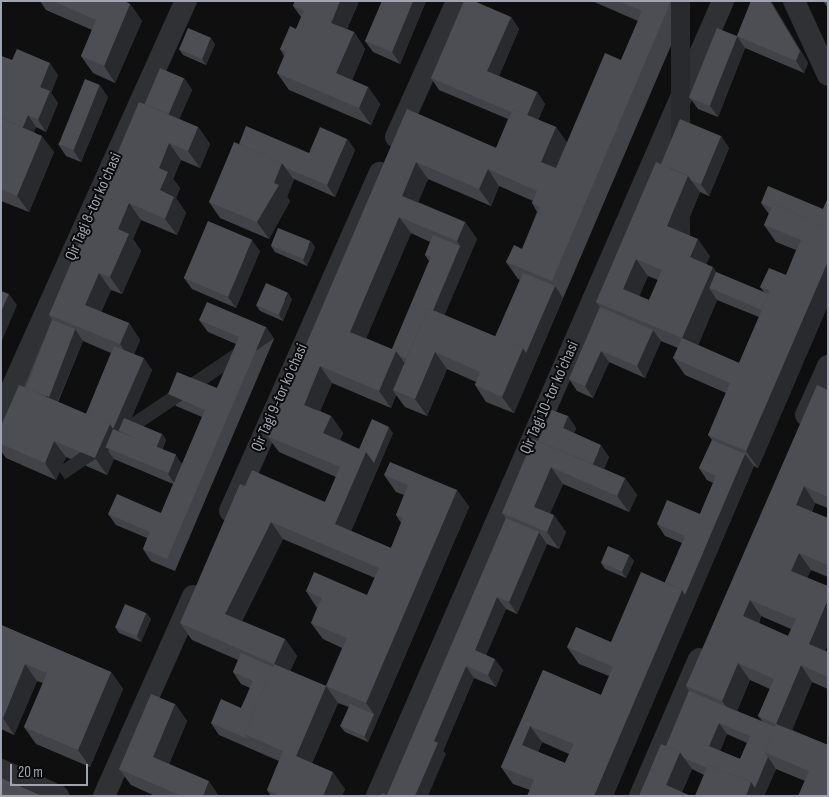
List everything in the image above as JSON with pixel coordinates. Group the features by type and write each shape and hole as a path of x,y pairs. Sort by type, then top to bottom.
{"street":[{"name":"Qir Tagi 8-tor koʼchasi","path":"1,412 186,1"},
{"name":"Qir Tagi 9-tor koʼchasi","path":"220,534 457,1"},
{"name":"Qir Tagi 10-tor koʼchasi","path":"376,796 723,1"},
{"path":"794,1 828,75"},
{"path":"797,435 828,366"},
{"path":"104,796 200,579"},
{"path":"640,796 710,635"},
{"path":"1,770 58,796"}],"building":[{"path":"53,1 124,1 130,4 104,66 81,56 96,20"},
{"path":"295,1 340,1 331,23 354,32 336,73 368,87 359,108 277,73 286,52 280,49 290,26 296,29 304,11 293,6"},
{"path":"382,1 413,1 392,52 365,41"},
{"path":"464,1 474,1 511,17 487,71 537,92 527,115 513,109 511,112 431,78"},
{"path":"619,1 671,1 552,281 506,262 514,245 522,249 540,207 532,203 537,191 488,169 479,189 416,162 402,196 465,222 457,241 399,217 350,332 396,351 379,391 320,366 304,405 331,416 323,433 366,452 335,524 391,548 403,518 396,515 408,485 384,475 390,462 457,490 366,703 326,686 347,638 311,623 322,598 306,591 314,572 367,595 379,568 271,522 225,614 285,639 274,664 180,623 240,484 245,486 252,470 325,502 340,467 267,436 407,109 496,148 513,109 556,127 541,162 556,168 605,53 621,60 642,11"},
{"path":"751,1 770,1 800,51 796,61 737,36"},
{"path":"188,28 211,38 202,59 179,49"},
{"path":"717,28 737,36 709,106 689,98"},
{"path":"17,49 50,63 40,87 50,91 38,120 28,115 23,127 1,118 1,56 12,60"},
{"path":"160,68 184,78 169,114 145,104"},
{"path":"85,79 100,85 74,150 59,144"},
{"path":"139,102 198,127 188,151 169,143 159,168 168,172 160,190 174,197 165,219 129,203 118,229 129,234 110,277 99,273 85,305 129,323 120,344 49,315"},
{"path":"1,118 42,136 17,196 1,189"},
{"path":"680,119 721,136 701,184 661,164"},
{"path":"246,126 309,153 320,127 347,139 327,185 286,168 282,163 239,144"},
{"path":"234,142 282,163 274,183 279,185 257,222 209,202"},
{"path":"656,162 688,176 667,226 698,239 690,257 713,267 682,338 596,302","holes":["636,259 662,270 649,300 623,289"]},
{"path":"768,186 823,209 828,198 828,228 773,204 771,208 761,203"},
{"path":"773,204 828,228 828,261 746,451 708,435 730,383 673,358 682,338 739,363 770,291 760,287 769,268 786,275 801,240 764,225"},
{"path":"208,221 252,240 228,297 184,278"},
{"path":"278,228 310,241 303,259 271,246"},
{"path":"433,235 460,246 433,310 428,308 406,359 392,349 431,257 425,255"},
{"path":"716,272 768,294 762,310 709,288"},
{"path":"523,273 555,286 526,353 523,348 495,337"},
{"path":"266,283 288,293 278,315 256,305"},
{"path":"1,291 9,294 1,312"},
{"path":"207,302 266,327 167,559 143,549 150,532 108,514 117,494 161,513 205,410 168,394 177,372 217,388 239,337 199,320"},
{"path":"600,307 653,330 637,366 601,351 585,386 569,379"},
{"path":"428,308 523,348 502,397 475,385 480,372 435,352 415,399 393,390"},
{"path":"52,320 75,329 49,397 26,388"},
{"path":"114,346 144,358 113,429 110,424 86,414"},
{"path":"19,385 110,424 95,458 54,441 45,463 1,444 1,426"},
{"path":"817,385 828,390 828,497 804,486 796,505 828,518 828,565 799,553 791,571 828,586 828,600 809,644 828,652 828,677 801,665 776,724 758,716 774,679 738,663 722,701 686,686","holes":["750,600 796,619 788,636 743,616"]},
{"path":"552,410 568,416 563,428 601,445 593,464 538,441"},
{"path":"124,418 162,434 156,447 119,431"},
{"path":"372,419 389,427 374,463 366,452 359,449"},
{"path":"113,429 176,454 169,473 106,448"},
{"path":"533,439 625,478 617,496 551,467 534,507 554,515 547,532 502,513"},
{"path":"712,440 745,454 685,595 682,590 665,582 685,536 657,524 667,500 700,514 716,476 699,468"},
{"path":"506,518 539,532 509,602 497,597 475,650 495,659 488,675 466,666 434,741 438,743 415,796 388,796 387,795"},
{"path":"608,546 629,555 622,572 601,563"},
{"path":"641,572 682,590 594,796 527,796 534,780 501,767 543,670 601,695 613,667 567,647 576,627 611,642","holes":["530,726 574,744 565,763 522,745"]},
{"path":"125,604 146,613 136,636 115,627"},
{"path":"1,625 111,672 78,750 24,727 47,673 25,664 3,718 1,717"},
{"path":"241,653 273,667 244,734 248,739 211,723 221,699 241,708 253,681 233,672"},
{"path":"274,664 326,686 296,756 333,772 323,796 281,796 267,790 283,751 244,734"},
{"path":"689,691 775,727 764,752 768,757 755,788 751,782 708,765 707,768 684,758 680,752 666,746","holes":["719,723 750,736 740,759 709,746"]},
{"path":"151,694 175,704 153,757 209,781 203,796 182,796 119,769"},
{"path":"350,704 374,714 365,736 341,726"},
{"path":"776,724 828,745 828,796 798,796 809,771 764,752"},
{"path":"661,744 680,752 666,785 691,796 639,796"},
{"path":"708,765 751,782 746,796 695,796"},
{"path":"1,778 42,796 1,796"}]}
